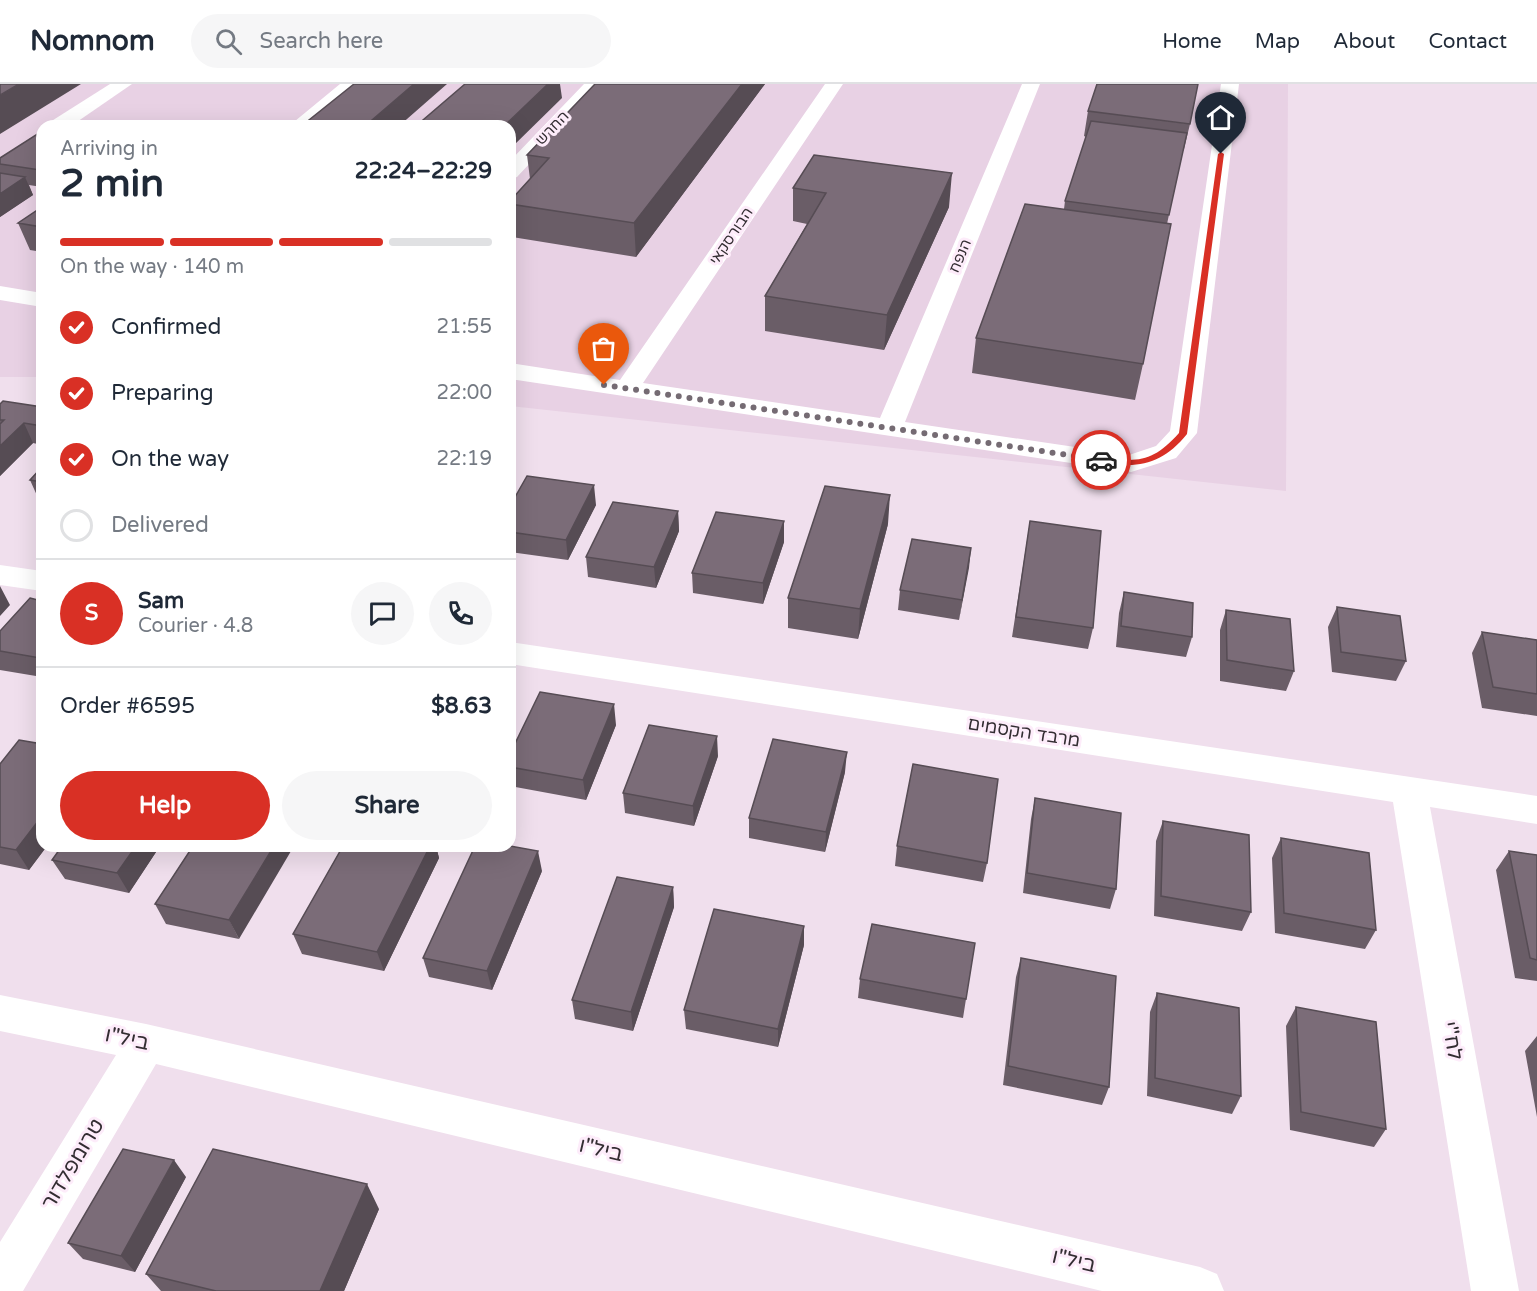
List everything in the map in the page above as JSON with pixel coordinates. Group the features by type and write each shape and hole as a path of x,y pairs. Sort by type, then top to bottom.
{"street":[{"path":"66,120 123,84"},
{"path":"307,120 352,84"},
{"name":"החרש","path":"516,167 595,84"},
{"name":"הבורסקאי","path":"627,388 834,84"},
{"name":"הנפח","path":"889,428 1031,84"},
{"path":"516,372 1131,464 1166,452 1183,434 1230,84"},
{"path":"0,293 36,299"},
{"path":"0,575 36,580"},
{"name":"מרבד הקסמים","path":"516,654 1537,810"},
{"name":"לח\"י","path":"1409,791 1495,1291"},
{"name":"ביל\"ו","path":"0,1013 146,1043 1200,1291"},
{"name":"טרומפלדור","path":"0,1286 146,1043"}],"shaded area":[{"path":"0,84 1288,84 1286,491 516,407 516,120 36,120 36,377 0,377"}],"building":[{"path":"0,84 19,84 0,95"},
{"path":"354,84 414,84 372,120 309,120"},
{"path":"465,84 548,84 510,120 423,120"},
{"path":"595,84 742,84 634,223 516,205 516,194 549,158 527,155"},
{"path":"1097,84 1198,84 1190,124 1088,111"},
{"path":"1091,121 1187,133 1169,215 1065,201"},
{"path":"36,135 36,169 0,164 0,158"},
{"path":"814,155 952,173 887,315 765,296 826,193 793,188"},
{"path":"0,173 25,177 0,194"},
{"path":"1025,204 1171,224 1143,364 976,338"},
{"path":"36,211 36,226 18,223"},
{"path":"3,401 36,406 36,425 24,423 0,446 0,424 4,420 0,420 0,404"},
{"path":"527,476 594,485 566,540 516,533 516,495"},
{"path":"825,486 890,495 860,609 788,598"},
{"path":"613,502 678,511 654,567 586,557"},
{"path":"716,512 784,521 763,583 692,573"},
{"path":"1030,521 1101,531 1093,628 1016,617"},
{"path":"912,539 971,548 962,600 900,590"},
{"path":"1124,592 1193,603 1192,637 1121,626"},
{"path":"30,598 36,600 36,657 0,651 0,631"},
{"path":"1337,607 1400,616 1406,661 1341,652"},
{"path":"1226,610 1290,619 1294,671 1227,660"},
{"path":"1482,632 1537,640 1537,694 1493,687"},
{"path":"540,692 614,704 583,780 516,768 516,742"},
{"path":"649,725 717,736 693,806 623,793"},
{"path":"773,739 847,752 826,832 749,818"},
{"path":"19,740 36,743 36,824 16,850 0,847 0,764"},
{"path":"913,764 998,779 987,863 897,846"},
{"path":"1035,798 1121,813 1116,889 1027,873"},
{"path":"1163,821 1249,835 1251,912 1161,896"},
{"path":"1281,838 1369,853 1376,930 1284,913"},
{"path":"516,847 538,851 487,971 423,958 472,852 516,852"},
{"path":"1509,851 1537,855 1537,960 1530,958"},
{"path":"58,852 132,852 117,873 52,860"},
{"path":"189,852 270,852 229,920 155,904"},
{"path":"340,852 427,852 377,952 293,934"},
{"path":"617,877 673,887 631,1012 572,1000"},
{"path":"714,909 804,926 778,1029 684,1010"},
{"path":"872,924 975,943 966,999 860,979"},
{"path":"1021,958 1116,976 1109,1087 1008,1066"},
{"path":"1157,993 1239,1008 1241,1096 1155,1078"},
{"path":"1296,1007 1376,1022 1386,1129 1301,1112"},
{"path":"123,1149 174,1160 121,1256 68,1243"},
{"path":"213,1149 367,1184 320,1291 216,1291 146,1274"}],"way so far":[{"path":"604,385 1101,460"}],"route":[{"path":"1101,460 1131,464 1166,452 1183,434 1221,154"}]}
